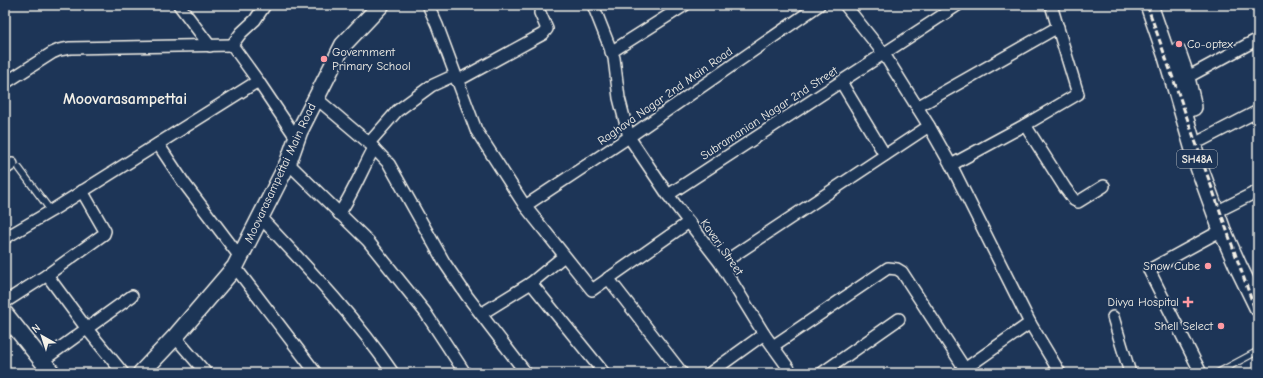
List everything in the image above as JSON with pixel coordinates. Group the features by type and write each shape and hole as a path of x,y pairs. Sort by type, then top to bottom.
{"main road":[{"name":"SH48A","path":"1149,5 1167,57 1199,167 1221,210 1241,242 1258,288"},
{"name":"SH48A","path":"1160,5 1186,78 1221,210 1222,230 1258,307"}],"street":[{"path":"179,5 210,46"},
{"path":"232,45 241,33 255,20 265,5"},
{"name":"Moovarasampettai Main Road","path":"143,372 175,337 238,262 288,163 299,132 343,45 381,5"},
{"path":"428,5 437,25 476,130 525,206 592,290 689,222"},
{"name":"Kaveri Street","path":"593,5 614,58 619,98 629,137 668,194 721,264 764,334 792,373"},
{"path":"611,52 685,5"},
{"name":"Raghava Nagar 2nd Main Road","path":"525,206 629,137 818,5"},
{"path":"845,5 884,54 929,126 951,165 1030,323 1060,373"},
{"name":"Subramanian Nagar 2nd Street","path":"668,194 958,5"},
{"path":"951,165 1078,94 1051,5"},
{"path":"339,214 351,196 372,146 397,112 431,86 456,78 543,34 547,29 540,13"},
{"path":"917,107 1058,27"},
{"path":"1186,78 1258,39"},
{"path":"5,83 59,50 70,48 232,45"},
{"path":"232,45 297,139"},
{"path":"5,238 52,211 258,81"},
{"path":"841,82 885,155"},
{"path":"316,98 372,146 389,164 444,262 526,373"},
{"path":"1202,140 1258,111"},
{"path":"1025,125 1074,200 1078,202 1104,186"},
{"path":"721,264 929,126"},
{"path":"158,144 184,184 316,373"},
{"path":"288,163 368,241 425,312 465,373"},
{"path":"5,302 104,234 104,231 82,191"},
{"path":"1221,210 1258,191"},
{"path":"260,217 316,277 377,350 393,373"},
{"path":"1201,373 1150,270 1222,230"},
{"path":"481,314 531,283 564,256"},
{"path":"773,346 888,268 897,269 902,272 962,371 1030,323"},
{"path":"46,275 123,373"},
{"path":"608,278 682,373"},
{"path":"531,283 604,373"},
{"path":"7,323 47,367 87,329 132,296"},
{"path":"1113,318 1130,373"},
{"path":"822,373 899,319"},
{"path":"710,373 764,334"},
{"path":"175,337 206,373"}],"lane":[{"path":"12,167 52,211"},
{"path":"1217,373 1258,351"}],"railway":[{"path":"1147,5 1258,318"}],"place":[{"name":"Co-optex","path":"1179,44"},
{"name":"Government Primary School","path":"324,59"},
{"name":"Snow Cube","path":"1208,266"},
{"name":"Divya Hospital","path":"1188,302"},
{"name":"Shell Select","path":"1221,326"}],"district":[{"name":"Moovarasampettai","path":"125,99"}]}
